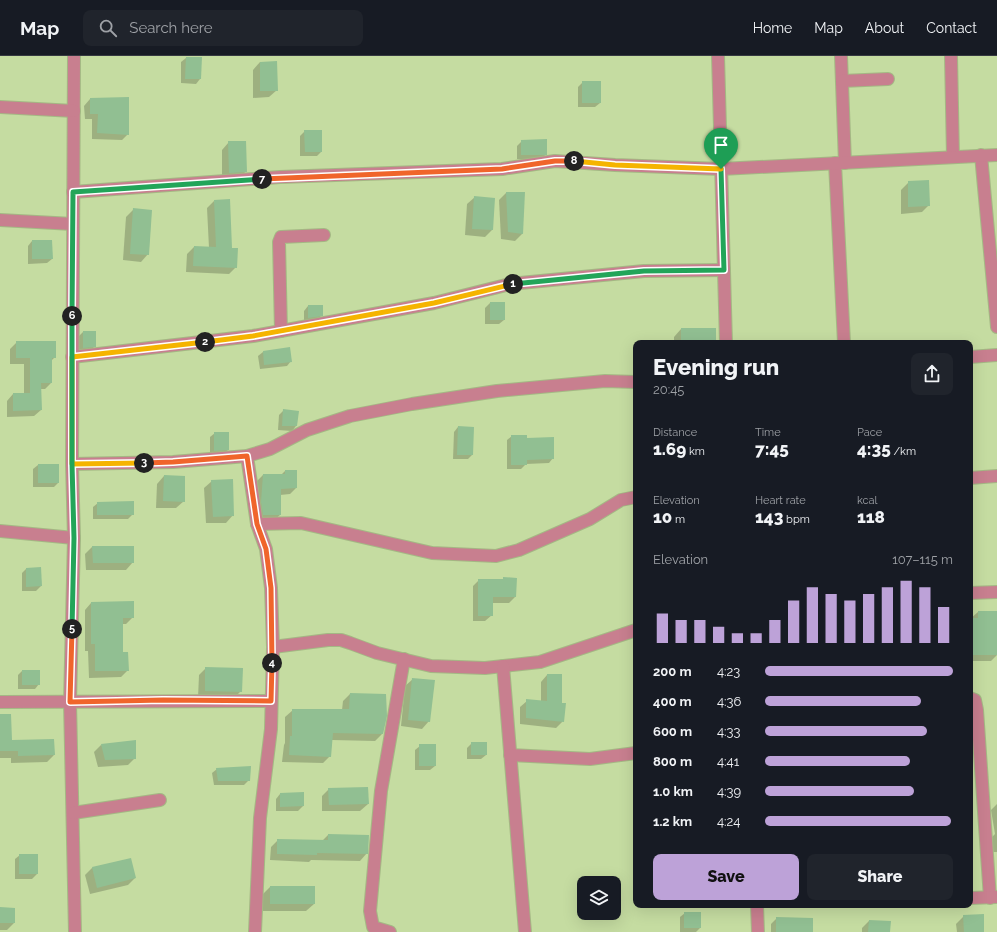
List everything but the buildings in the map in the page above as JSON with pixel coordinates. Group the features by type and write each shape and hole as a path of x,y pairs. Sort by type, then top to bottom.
{"street":[{"path":"74,56 72,357 74,538 70,702 75,932"},
{"path":"718,56 726,340"},
{"path":"841,56 842,81 840,163 844,340"},
{"path":"951,56 953,157"},
{"path":"842,81 888,79"},
{"path":"0,107 74,111"},
{"path":"981,155 997,327"},
{"path":"73,192 280,177 502,169 555,161 721,169 997,155"},
{"path":"0,220 73,224"},
{"path":"281,331 279,242 281,237 324,235"},
{"path":"72,357 253,336 434,303 510,284 644,271 724,270"},
{"path":"973,357 997,355"},
{"path":"72,464 173,462 247,456 270,450 307,430 350,416 373,411 497,392 605,381 633,382"},
{"path":"247,456 257,524 266,549 270,580 273,646 271,729 260,818 255,932"},
{"path":"973,478 997,476"},
{"path":"257,524 301,523 432,553 496,556 519,550 590,519 621,500 633,498"},
{"path":"0,531 74,538"},
{"path":"973,593 997,592"},
{"path":"273,646 340,640 350,642 377,653 431,666 485,668 540,662 633,631"},
{"path":"390,932 373,927 370,911 381,791 404,660"},
{"path":"503,666 525,932"},
{"path":"973,699 975,700 994,897 973,898"},
{"path":"0,702 163,700 271,701"},
{"path":"510,755 590,759 633,753"},
{"path":"73,813 160,800"},
{"path":"757,908 758,932"}],"route":[{"path":"721,169 555,161 502,169 280,177 73,192 72,357 72,410 72,464 74,538 70,702 163,700 271,701 273,646 271,588 266,549 257,524 247,456 173,462 72,464 72,357 253,336 434,303 510,284 644,271 724,270 721,169"}]}
